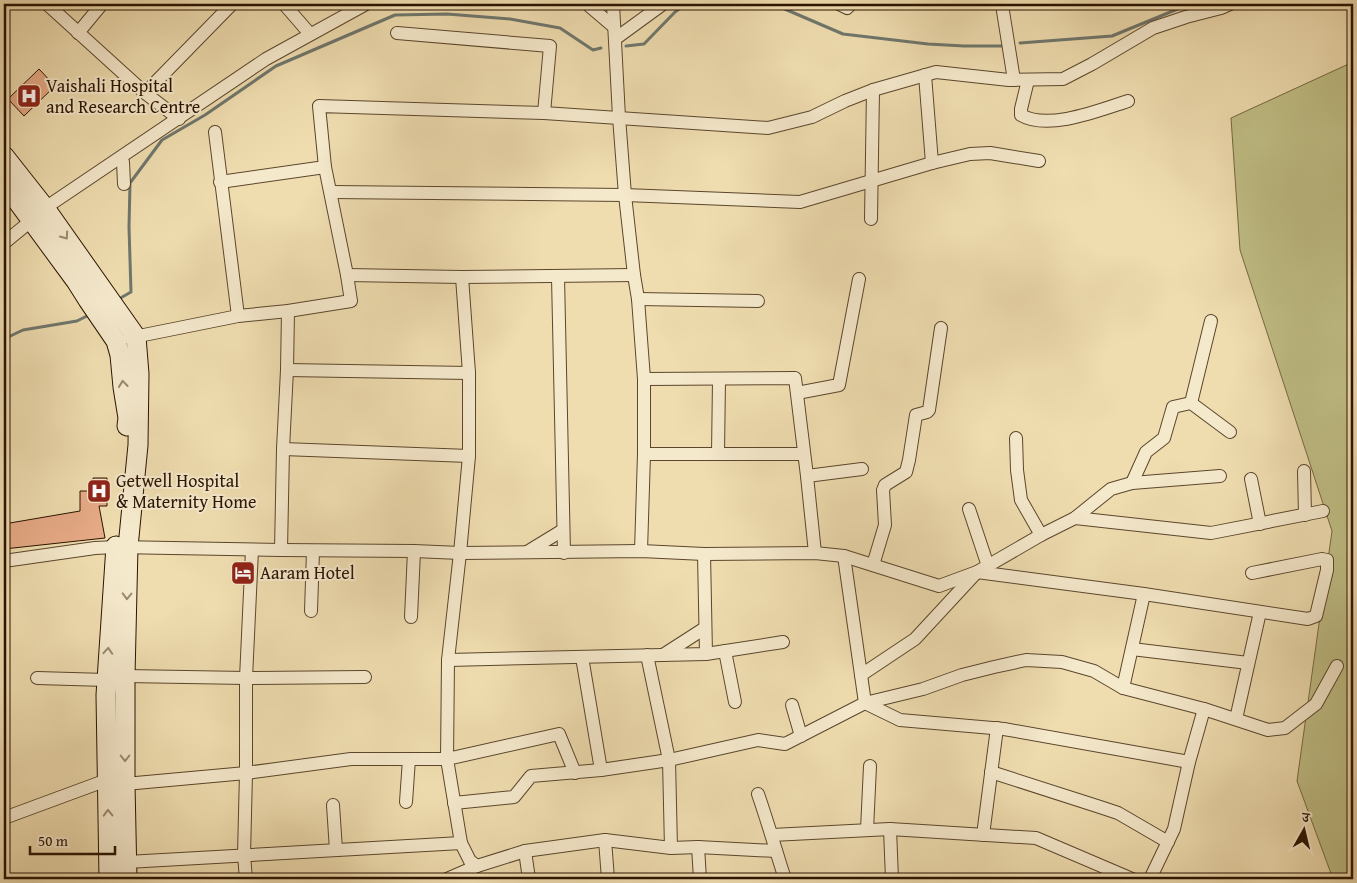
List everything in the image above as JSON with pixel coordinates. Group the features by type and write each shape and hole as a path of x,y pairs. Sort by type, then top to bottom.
{"street":[{"path":"47,4 145,93 179,119"},
{"path":"78,33 102,4"},
{"path":"145,93 232,4"},
{"path":"284,4 310,34"},
{"path":"4,243 38,214 266,59 366,4"},
{"path":"587,4 615,33"},
{"path":"613,4 625,195 638,299 644,379 641,551"},
{"path":"615,33 662,4"},
{"path":"839,4 847,8 852,4"},
{"path":"1006,4 1002,5 1014,80"},
{"path":"4,156 88,300 115,328 136,337 238,316 288,311 351,301 325,168 319,106 544,113 768,128 812,117 873,90 936,72 1014,80 1063,79 1153,28 1190,10 1221,8 1230,4"},
{"path":"397,33 550,46 544,113"},
{"path":"925,76 932,163"},
{"path":"1028,80 1021,115 1027,119 1052,121 1085,115 1128,101"},
{"path":"872,219 873,90"},
{"path":"214,132 238,316"},
{"path":"331,192 625,195 800,202 932,163 970,154 990,153 1039,161"},
{"path":"120,158 123,162 124,184"},
{"path":"220,182 325,168"},
{"path":"4,183 38,214 102,287 115,328 120,355 128,418 122,547 125,676 109,879"},
{"path":"347,275 558,277 634,275"},
{"path":"462,276 469,373 469,456 448,660 447,760 461,843 471,860"},
{"path":"558,277 564,553"},
{"path":"797,392 838,386 859,279"},
{"path":"638,299 758,301"},
{"path":"281,550 288,311"},
{"path":"1191,403 1211,322"},
{"path":"872,565 885,525 884,487 906,472 916,415 929,410 941,328"},
{"path":"136,337 139,374 138,445 122,547 106,680 127,875 244,855 461,843"},
{"path":"287,370 469,373"},
{"path":"644,379 795,378 814,553"},
{"path":"718,454 719,379"},
{"path":"1132,482 1146,452 1164,438 1172,407 1191,403 1230,432"},
{"path":"1016,438 1017,470 1021,500 1041,535"},
{"path":"283,450 469,456"},
{"path":"644,454 804,454"},
{"path":"807,476 862,469"},
{"path":"1304,471 1305,515"},
{"path":"4,561 95,548 122,547 460,553 641,551 704,554 814,553 844,556 939,586 983,569 1041,535 1075,518 1111,489 1132,482 1220,476"},
{"path":"1251,479 1260,524"},
{"path":"969,509 983,569"},
{"path":"1075,518 1211,533 1323,511"},
{"path":"526,553 564,530"},
{"path":"246,879 244,855 246,678 252,550"},
{"path":"311,611 313,551"},
{"path":"411,617 414,551"},
{"path":"704,554 706,654"},
{"path":"844,556 865,703"},
{"path":"983,569 1308,619 1316,616 1328,563 1327,560 1322,559 1252,573"},
{"path":"861,679 916,638 983,569"},
{"path":"1124,688 1144,594"},
{"path":"1236,719 1260,612"},
{"path":"663,655 706,628"},
{"path":"448,660 706,654 783,642"},
{"path":"1132,650 1248,663"},
{"path":"725,651 735,702"},
{"path":"647,655 669,760 671,839"},
{"path":"582,657 601,770"},
{"path":"454,803 514,797 531,776 601,770 669,760 758,740 786,744 865,703 923,689 962,675 1026,660 1062,662 1094,671 1124,688 1204,709 1268,730 1285,728 1316,704 1337,666"},
{"path":"125,676 365,677"},
{"path":"37,678 106,680"},
{"path":"865,703 900,720 997,728 1189,762"},
{"path":"792,705 800,736"},
{"path":"1150,879 1174,829 1189,762 1204,709"},
{"path":"983,835 997,728"},
{"path":"4,818 116,782 246,772 351,759 447,760 559,734 575,773"},
{"path":"406,802 409,759"},
{"path":"867,830 870,766"},
{"path":"991,772 1100,806 1168,842"},
{"path":"758,794 786,879"},
{"path":"333,805 336,850"},
{"path":"890,829 892,879"},
{"path":"772,835 890,829 1036,838 1132,879"},
{"path":"447,879 471,860 605,840 671,839 698,847 776,851"},
{"path":"605,840 608,879"},
{"path":"698,847 700,879"},
{"path":"525,851 529,879"}],"shaded area":[{"path":"1353,62 1353,879 1333,879 1297,781 1332,531 1240,250 1231,118"}],"building":[{"path":"39,69 55,86 24,116 8,99"},
{"path":"93,478 107,478 107,506 99,506 105,538 4,549 4,524 80,511 80,491 93,491"}],"waterway":[{"path":"626,46 644,44 675,12 686,4"},
{"path":"773,4 843,34 928,44 1004,46"},
{"path":"1020,43 1112,36 1185,6"},
{"path":"117,300 131,292 130,183 162,140 205,115 276,66 395,15 447,14 510,19 560,28 593,50 601,48"},
{"path":"4,339 23,330 77,321 89,315"}],"place":[{"name":"Vaishali Hospital and Research Centre","path":"29,96"},
{"name":"Getwell Hospital & Maternity Home","path":"99,491"},
{"name":"Aaram Hotel","path":"243,573"}]}
